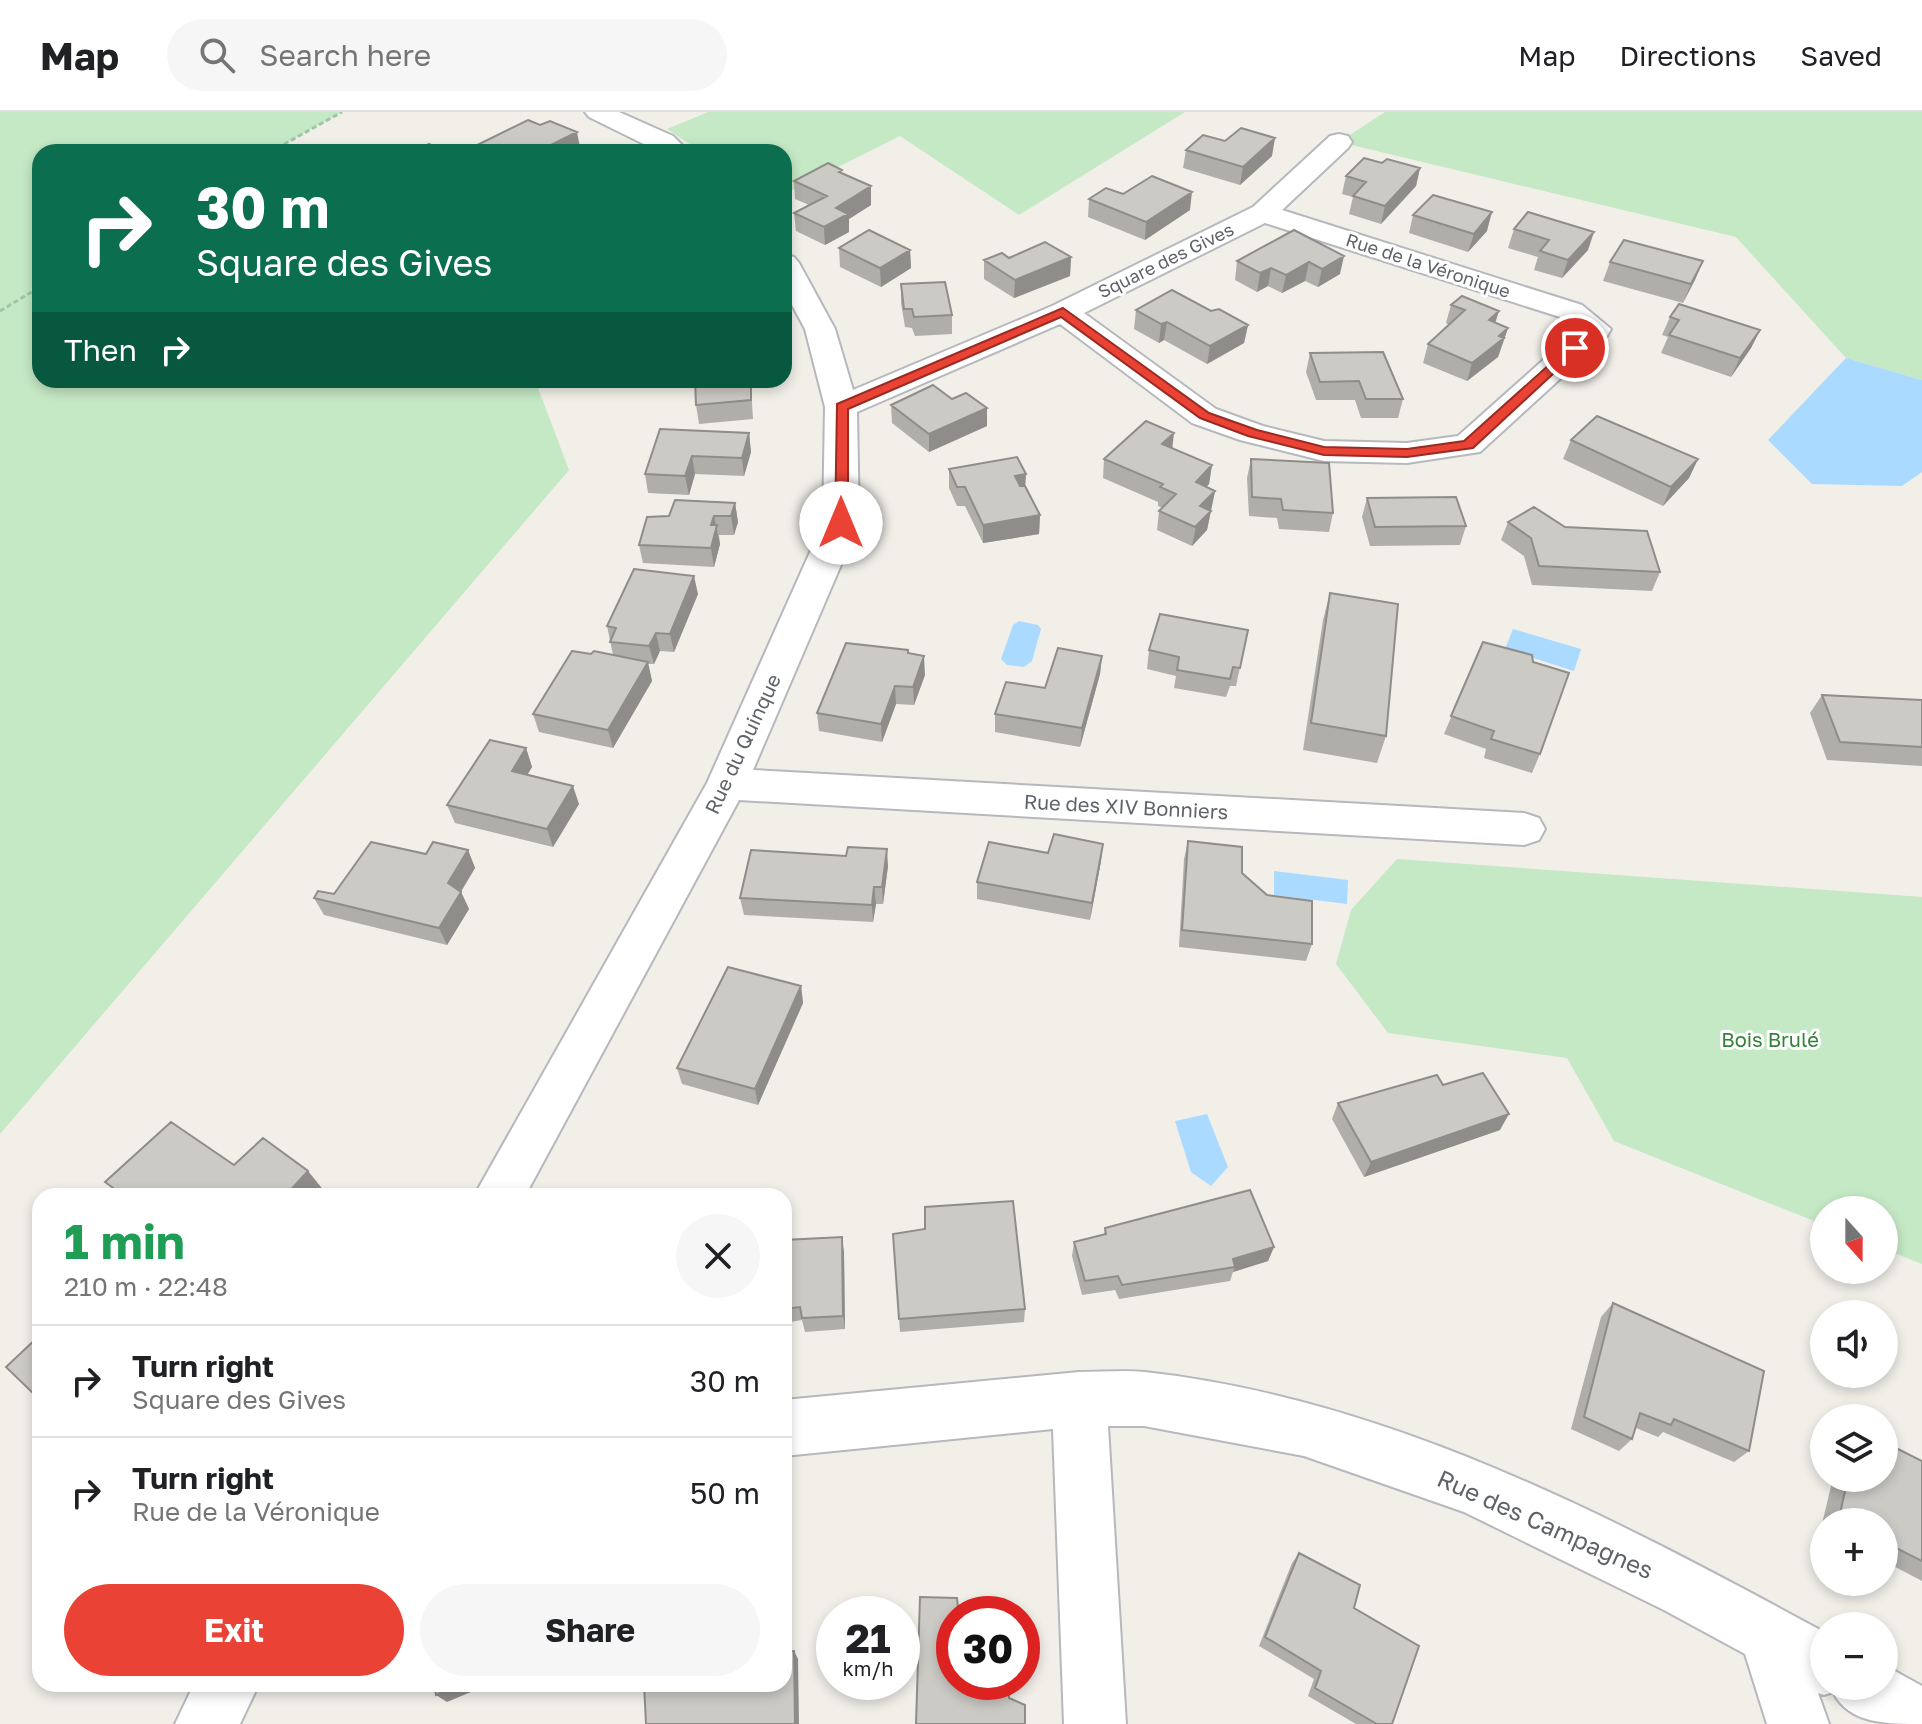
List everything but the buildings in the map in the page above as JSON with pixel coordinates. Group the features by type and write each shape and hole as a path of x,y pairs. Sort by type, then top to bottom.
{"street":[{"path":"598,112 666,144"},
{"name":"Square des Gives","path":"841,407 1063,312 1263,213 1339,142"},
{"name":"Rue de la Véronique","path":"1063,312 1204,416 1252,433 1324,451 1407,453 1468,445 1596,329 1571,311 1263,213"},
{"name":"Rue du Quinque","path":"503,1188 727,784 841,523 841,407 820,329 792,278"},
{"name":"Rue des XIV Bonniers","path":"727,784 1524,829"},
{"path":"1079,1399 1095,1724"},
{"name":"Rue des Campagnes","path":"792,1427 1079,1399 1144,1399 1304,1428 1475,1488 1685,1589 1810,1657"},
{"path":"1768,1634 1798,1724"},
{"path":"206,1724 224,1692"},
{"path":"1886,1700 1922,1720"}],"path":[{"path":"284,144 342,112"},
{"path":"0,311 32,292"}],"green space":[{"path":"0,112 342,112 284,144 32,144 32,388 538,388 569,470 0,1134"},
{"path":"708,112 1185,112 1019,215 900,136 792,190 792,144 690,144 667,129"},
{"path":"1385,112 1922,112 1922,380 1846,358 1736,237 1339,142"},
{"name":"Bois Brulé","path":"1397,859 1922,897 1922,1264 1898,1255 1898,1196 1810,1196 1810,1219 1614,1141 1567,1058 1388,1033 1336,964 1351,910"}],"water":[{"path":"1846,358 1922,380 1922,472 1902,486 1812,484 1768,440"},
{"path":"1019,621 1038,625 1041,629 1032,661 1024,667 1007,665 1001,659 1013,625"},
{"path":"1513,629 1581,649 1574,671 1505,649"},
{"path":"1274,871 1348,880 1347,904 1274,895"},
{"path":"1207,1114 1228,1167 1211,1186 1191,1172 1175,1121"}],"route":[{"path":"841,523 841,407 1063,312 1204,416 1252,433 1324,451 1407,453 1468,445 1575,348"}]}
